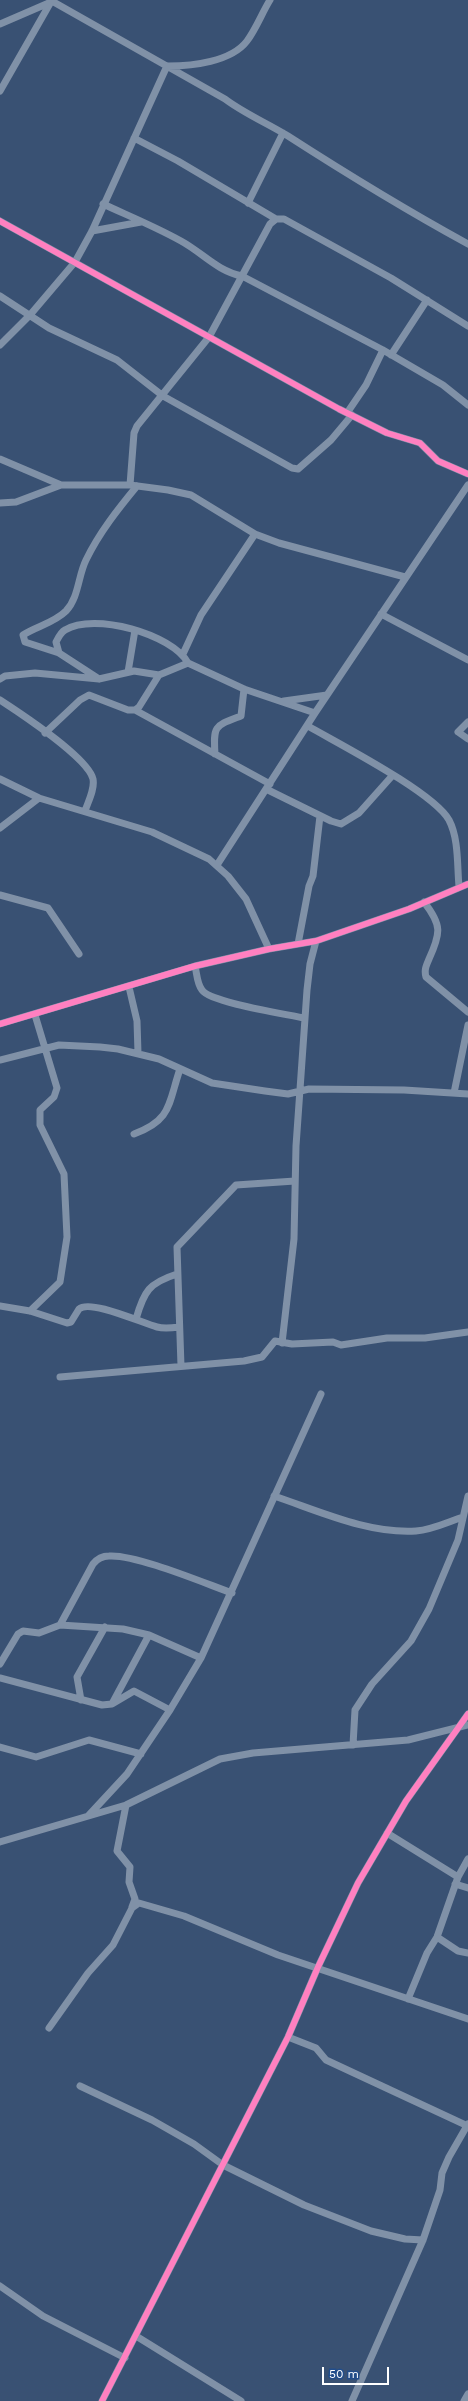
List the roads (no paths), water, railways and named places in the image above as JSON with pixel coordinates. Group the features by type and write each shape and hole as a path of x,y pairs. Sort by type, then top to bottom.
{"street":[{"path":"167,66 193,66 228,55 246,42 270,0"},
{"path":"51,1 225,99 245,114 283,133 396,204 468,244"},
{"path":"0,24 51,1"},
{"path":"0,92 51,1"},
{"path":"0,345 30,315 75,262 92,231 167,66"},
{"path":"248,203 283,133"},
{"path":"134,138 178,161 276,219 284,219 391,278 468,326"},
{"path":"104,204 183,242 218,267 242,276 383,350 443,385 468,405"},
{"path":"99,679 59,653 25,642 22,639 23,635 52,621 66,611 72,603 89,554 134,486 134,433 141,420 163,396 210,337 270,224 276,219"},
{"path":"0,221 349,414 387,433 420,443 438,461 468,474"},
{"path":"92,231 141,222"},
{"path":"0,296 49,328 117,360 163,396 298,469 331,440 349,414 366,385 383,350"},
{"path":"392,355 427,300"},
{"path":"0,459 61,485"},
{"path":"0,503 16,502 61,485 134,486 168,490 191,495 255,534 317,555 405,577"},
{"path":"218,865 315,713 468,485"},
{"path":"183,654 201,615 255,534"},
{"path":"381,614 468,660"},
{"path":"59,653 55,646 60,635 65,630 76,627 105,624 135,630 155,636 183,654 188,663 244,689 284,701 315,713"},
{"path":"128,672 135,630"},
{"path":"0,680 5,676 36,673 60,674 99,679 128,672 159,675 188,663"},
{"path":"135,710 139,707 159,675"},
{"path":"215,754 213,734 220,724 241,716 244,689"},
{"path":"45,733 80,700 89,695 128,710 135,710 215,754 268,787 320,816 336,823 347,822 359,813 392,776"},
{"path":"284,701 327,695"},
{"path":"0,700 81,761 93,779 93,787 85,811"},
{"path":"468,722 458,732 468,739"},
{"path":"308,726 392,776 436,805 449,822 456,851 459,886"},
{"path":"0,779 39,798 152,832 218,865 246,899 269,949"},
{"path":"0,828 39,798"},
{"path":"298,944 309,886 313,876 320,816"},
{"path":"0,1024 129,987 195,966 269,949 316,941 424,902 459,886 468,884"},
{"path":"0,895 48,908 79,954"},
{"path":"424,902 436,918 439,934 424,970 426,977 468,1012"},
{"path":"282,1343 294,1239 295,1181 304,1018 310,964 316,941"},
{"path":"195,966 199,984 206,995 231,1003 304,1018"},
{"path":"129,987 137,1021 138,1054"},
{"path":"30,1311 60,1282 66,1237 64,1174 40,1125 40,1110 54,1096 57,1088 43,1048 35,1014"},
{"path":"454,1093 468,1025"},
{"path":"0,1060 59,1045 100,1048 138,1054 159,1059 220,1085 288,1094 300,1092 309,1088 404,1090 468,1094"},
{"path":"134,1134 154,1126 165,1115 180,1069"},
{"path":"181,1366 177,1247 230,1190 242,1183 295,1181"},
{"path":"136,1319 145,1293 159,1280 177,1274"},
{"path":"0,1306 30,1311 67,1323 71,1322 78,1309 87,1306 136,1319 157,1327 179,1327"},
{"path":"60,1377 244,1361 262,1357 274,1342 314,1344 333,1342 342,1345 387,1338 425,1338 468,1332"},
{"path":"89,1815 102,1799 128,1774 170,1710 201,1658 232,1593 274,1496 321,1394"},
{"path":"274,1496 361,1524 397,1531 425,1530 463,1517"},
{"path":"353,1746 355,1710 372,1684 411,1641 429,1609 447,1571 458,1540 468,1496"},
{"path":"60,1625 93,1564 98,1559 108,1556 129,1558 232,1593"},
{"path":"0,1664 18,1634 23,1631 39,1633 60,1625 105,1626 149,1635 201,1658"},
{"path":"81,1700 77,1676 105,1626"},
{"path":"112,1704 149,1635"},
{"path":"0,1678 102,1705 112,1704 134,1691 170,1710"},
{"path":"102,2401 288,2037 318,1967 358,1883 406,1801 464,1725 468,1714"},
{"path":"0,1842 126,1805 220,1759 253,1753 353,1746 408,1740 464,1725"},
{"path":"0,1747 36,1757 89,1740 141,1754"},
{"path":"102,1799 115,1808"},
{"path":"49,2028 88,1973 113,1945 132,1908 135,1899 129,1882 130,1866 117,1851 126,1805"},
{"path":"387,1833 468,1888"},
{"path":"408,1999 427,1953 437,1937 456,1880 468,1859"},
{"path":"132,1908 139,1903 178,1914 214,1929 252,1942 278,1955 318,1967 468,2019"},
{"path":"437,1937 458,1951 468,1954"},
{"path":"288,2037 316,2048 326,2060 468,2125 449,2157 442,2173 440,2190 423,2240 352,2401"},
{"path":"80,2086 152,2120 194,2144 223,2165 304,2205 371,2231 405,2239 423,2240"},
{"path":"0,2286 43,2316 125,2358"},
{"path":"136,2336 241,2401"},
{"path":"464,2401 468,2394"}]}
